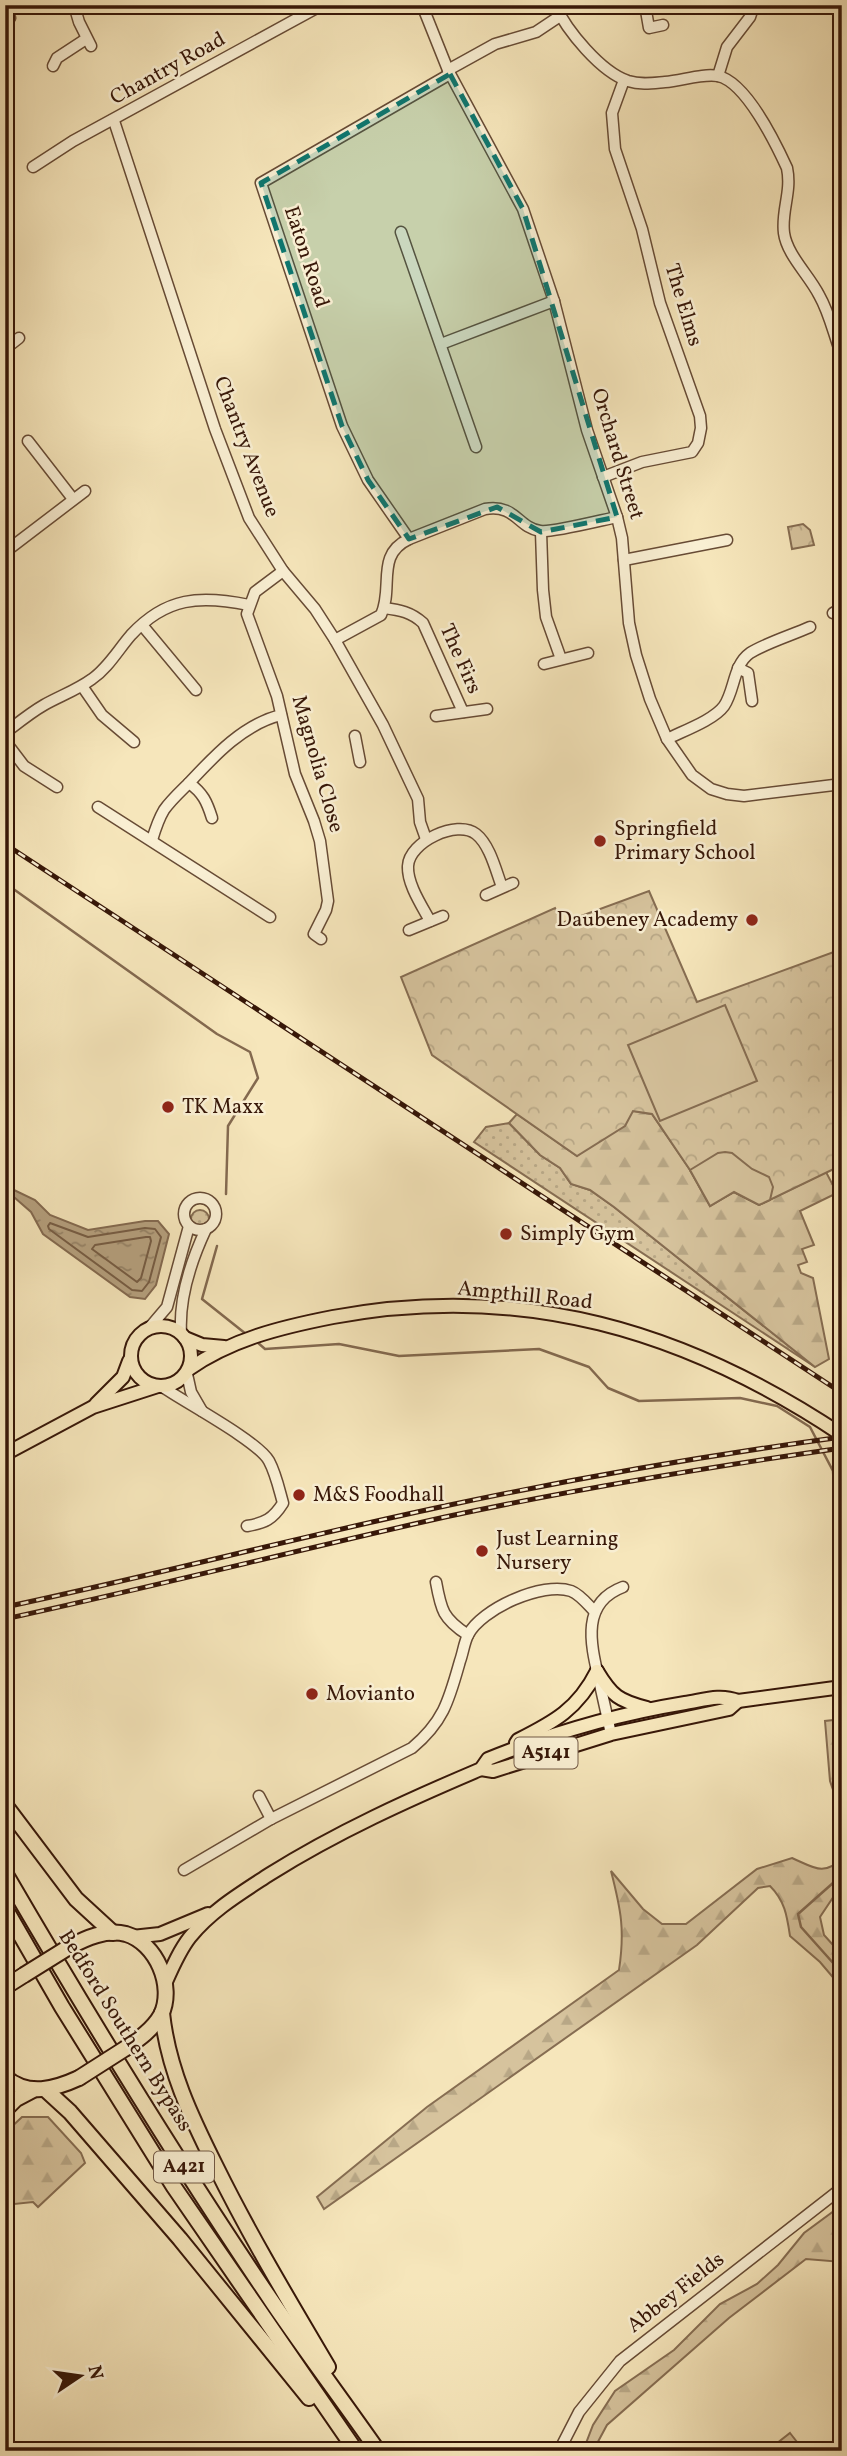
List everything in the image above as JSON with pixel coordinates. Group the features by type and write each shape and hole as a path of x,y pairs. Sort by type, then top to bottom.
{"highway":[{"path":"5,1805 76,1899 113,1933"},
{"name":"Bedford Southern Bypass","path":"5,1873 77,1997 192,2180 273,2303 378,2451"},
{"name":"Bedford Southern Bypass","path":"5,1908 62,2007 174,2187 354,2451"},
{"path":"5,1987 88,1937 113,1933 132,1937 155,1958 165,1984 162,2013 164,2038 170,2062 196,2126 248,2231 378,2451"},
{"path":"5,2110 16,2099 79,2078 153,2027 162,2013"},
{"path":"5,2077 20,2087 40,2090 71,2112 180,2239 354,2451"}],"main road":[{"name":"Ampthill Road","path":"188,1372 224,1348 243,1340 322,1319 402,1308 473,1306 556,1315 608,1325 705,1358 775,1394 842,1435"},
{"path":"160,1386 141,1377 130,1361 132,1343 140,1333 163,1326 202,1345 224,1348"},
{"path":"5,1454 93,1407 176,1383 188,1372 191,1354 183,1336"},
{"path":"93,1407 119,1382 130,1361"},
{"path":"597,1671 606,1686 620,1700 650,1709"},
{"path":"512,1750 518,1740 550,1724 572,1707 589,1687 597,1671"},
{"name":"A5141","path":"132,1937 160,1934 216,1910 300,1855 360,1822 481,1769 488,1759 512,1750 607,1719 650,1709 725,1696 738,1701 842,1687"},
{"name":"A5141","path":"481,1769 493,1771 611,1734 729,1709 738,1701"},
{"name":"A5141","path":"165,1984 182,1948 216,1910"}],"street":[{"path":"52,60 89,42 74,5"},
{"name":"Chantry Road","path":"33,167 73,141 114,121 322,5"},
{"name":"Orchard Street","path":"422,5 449,72 523,209 554,301 587,430 617,517 629,622 636,655 667,738 692,775 711,789 727,794 744,796 842,784"},
{"path":"555,5 583,47 624,79 652,83 718,76 732,83 744,94 787,168 790,181 784,234 789,248 819,294 829,315 842,356"},
{"path":"645,5 649,28 663,25"},
{"path":"718,76 727,47 750,17 754,5"},
{"path":"449,72 495,44 536,32 560,16"},
{"name":"Eaton Road","path":"409,539 368,481 342,426 261,183 449,72"},
{"name":"The Elms","path":"603,477 642,461 692,452 698,443 701,428 700,416 660,303 642,229 615,149 612,113 624,79"},
{"name":"Chantry Avenue","path":"114,121 215,429 250,518 283,570 335,640 383,725 418,799 420,822 426,839"},
{"path":"401,232 476,447"},
{"path":"441,344 554,301"},
{"path":"6,347 19,338"},
{"path":"28,441 73,499"},
{"path":"5,552 85,491"},
{"path":"335,640 381,615 389,558 399,544 409,539 485,509 497,507 541,532 617,517"},
{"path":"541,532 542,590 546,617 561,659"},
{"path":"624,560 727,540"},
{"path":"5,733 27,715 95,677 142,625 167,607 194,599 224,600 249,605 255,592 283,570"},
{"name":"Magnolia Close","path":"249,605 249,623 269,669 295,774 320,841 328,901 314,934 321,939"},
{"name":"The Firs","path":"384,608 413,615 423,624 463,712"},
{"path":"142,625 182,681 196,690"},
{"path":"667,738 713,716 723,708 738,668 749,654 810,627"},
{"path":"544,664 588,653"},
{"path":"738,668 748,673 752,701"},
{"path":"82,686 102,715 134,742"},
{"name":"The Firs","path":"436,716 487,709"},
{"path":"152,840 166,806 207,764 252,726 264,719 281,715"},
{"path":"355,736 360,762"},
{"path":"5,741 24,766 57,787"},
{"path":"189,783 201,792 212,818"},
{"path":"98,807 270,917"},
{"path":"430,921 407,870 409,858 426,839 451,830 471,831 485,845 502,887"},
{"path":"486,895 513,883"},
{"path":"409,930 443,916"},
{"path":"183,1336 180,1313 197,1249 206,1229 213,1223 215,1210 211,1203 203,1199 194,1200 187,1205 184,1218 189,1226 197,1230 206,1229"},
{"path":"150,1328 167,1307 189,1226"},
{"path":"188,1372 191,1392 202,1411"},
{"path":"160,1386 202,1411 261,1452 268,1460 283,1503 276,1514 265,1523 247,1526"},
{"path":"436,1582 444,1615 451,1625 468,1635"},
{"path":"611,1734 591,1628 602,1599 611,1591 623,1587"},
{"path":"184,1870 271,1819 412,1748 430,1733 442,1715 450,1695 468,1635 490,1612 513,1600 541,1591 559,1589 572,1591 595,1612"},
{"path":"259,1796 271,1819"},
{"name":"Abbey Fields","path":"559,2451 579,2412 620,2361 842,2188"}],"highlighted area":[{"path":"450,74 523,209 617,517 541,532 497,507 409,539 368,480 342,426 261,183"}],"green space":[{"path":"803,524 810,530 814,545 792,549 788,527"},
{"path":"649,891 697,1002 842,949 842,1165 759,1205 734,1192 710,1206 690,1170 652,1114 633,1111 625,1126 577,1156 432,1055 401,977 555,908 562,923"},
{"path":"725,1005 757,1081 660,1121 628,1045"},
{"path":"633,1111 652,1114 710,1205 734,1192 759,1205 826,1172 837,1193 800,1211 814,1245 802,1249 807,1262 798,1265 801,1273 813,1278 829,1359 815,1367 614,1207 590,1190 571,1184 560,1168 540,1155 509,1123 517,1114 577,1156"},
{"path":"509,1123 540,1155 560,1168 571,1184 590,1190 614,1207 815,1367 474,1142 486,1127"},
{"path":"718,1153 732,1153 752,1169 769,1177 773,1187 770,1200 759,1205 734,1192 710,1206 690,1170"},
{"path":"200,1210 206,1213 209,1219 206,1225 200,1228 194,1225 191,1219 194,1213"},
{"path":"842,1719 842,1816 830,1781 825,1721"},
{"path":"792,1858 824,1869 842,1858 842,1891 834,1896 820,1917 824,1935 842,1955 842,1988 820,1962 790,1936 784,1909 770,1886 758,1888 697,1945 324,2209 317,2197 427,2107 619,1970 621,1920 611,1871 643,1909 662,1924 686,1924 757,1869"},
{"path":"22,2117 48,2117 81,2153 85,2163 38,2207 33,2202 5,2205 5,2133"},
{"path":"842,2205 842,2262 806,2259 729,2318 607,2425 593,2451 583,2451 593,2425 615,2391 674,2350 720,2304 757,2284 778,2265 804,2233"},
{"path":"790,2433 804,2451 767,2451"}],"water":[{"path":"14,1190 35,1200 50,1215 88,1230 158,1221 169,1234 156,1285 145,1299 130,1297 43,1234 31,1212 15,1198 5,1198 5,1192"}],"waterway":[{"path":"5,883 217,1034 250,1052 258,1078 228,1126 226,1194"},
{"path":"217,1246 202,1299 246,1334"},
{"path":"257,1342 265,1349 339,1344 399,1356 539,1349 589,1367 608,1388 639,1401 740,1398 777,1406 810,1427 833,1471 837,1536 842,1545"},
{"path":"835,1684 839,1617 842,1615"},
{"path":"835,1694 842,1778"},
{"path":"842,1875 798,1914 801,1927 842,1973"}],"railway":[{"path":"5,844 842,1393"},
{"path":"5,1607 494,1496 742,1451 842,1437"},
{"path":"5,1619 494,1507 643,1479 842,1448"}],"place":[{"name":"Springfield Primary School","path":"600,841"},
{"name":"Daubeney Academy","path":"752,920"},
{"name":"TK Maxx","path":"168,1107"},
{"name":"Simply Gym","path":"506,1234"},
{"name":"M&S Foodhall","path":"299,1495"},
{"name":"Just Learning Nursery","path":"482,1551"},
{"name":"Movianto","path":"312,1694"}]}
